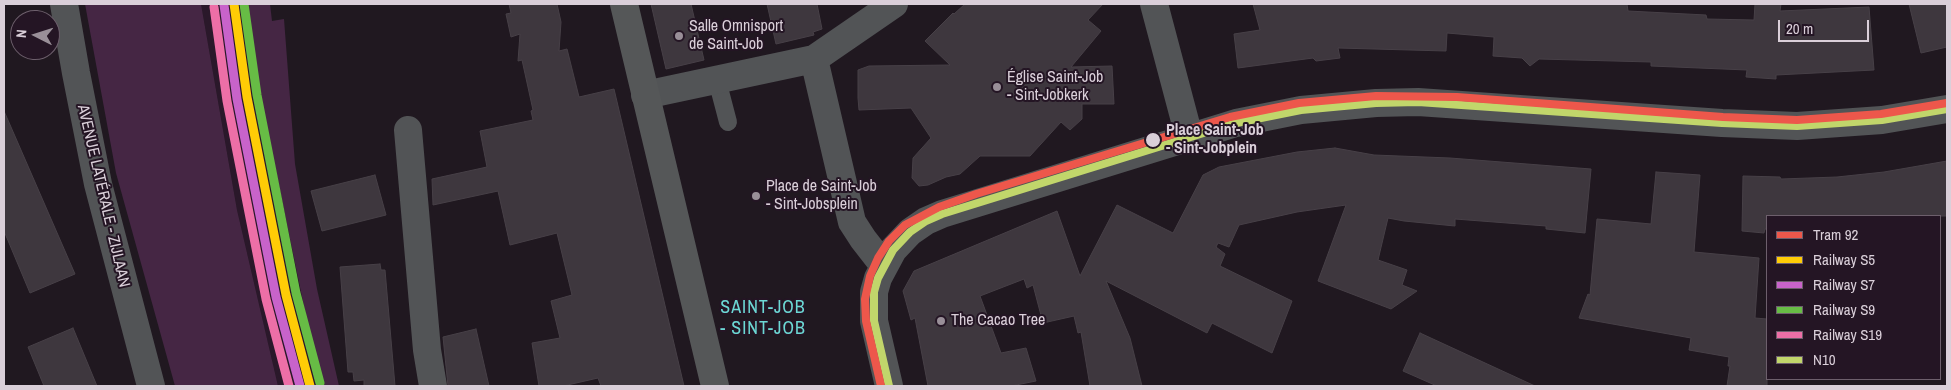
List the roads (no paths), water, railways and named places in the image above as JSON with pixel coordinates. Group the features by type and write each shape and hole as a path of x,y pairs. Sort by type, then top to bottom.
{"main road":[{"path":"624,4 715,386"}],"street":[{"name":"AVENUE LATÉRALE - ZIJLAAN","path":"64,4 98,184 151,386"},
{"path":"645,95 814,59 894,4"},
{"path":"1154,4 1189,136"},
{"path":"814,59 852,222 884,266"},
{"path":"889,386 874,321 874,292 884,266 902,240 926,221 942,214 1236,123 1301,110 1376,103 1428,103 1722,123 1797,126 1882,120 1947,109"},
{"path":"408,130 427,350 433,386"}],"lane":[{"path":"717,80 728,122"}],"tram line":[{"name":"92","path":"881,386 866,321 865,299 870,276 878,258 889,241 905,225 939,207 976,194 1230,117 1299,103 1376,96 1457,97 1723,117 1797,120 1881,114 1947,103"}],"rail line":[{"name":"S5","path":"234,4 247,97 286,295 310,386"},
{"name":"S9","path":"244,4 257,95 296,293 320,383"},
{"name":"S7","path":"224,5 237,99 276,297 300,386"},
{"name":"S19","path":"214,7 227,101 266,299 289,386"}],"place":[{"name":"Salle Omnisport de Saint-Job","path":"679,36"},
{"name":"Église Saint-Job - Sint-Jobkerk","path":"997,87"},
{"name":"Place Saint-Job - Sint-Jobplein","path":"1153,140"},
{"name":"Place de Saint-Job - Sint-Jobsplein","path":"756,196"},
{"name":"The Cacao Tree","path":"941,321"}],"district":[{"name":"SAINT-JOB - SINT-JOB","path":"763,318"}]}
